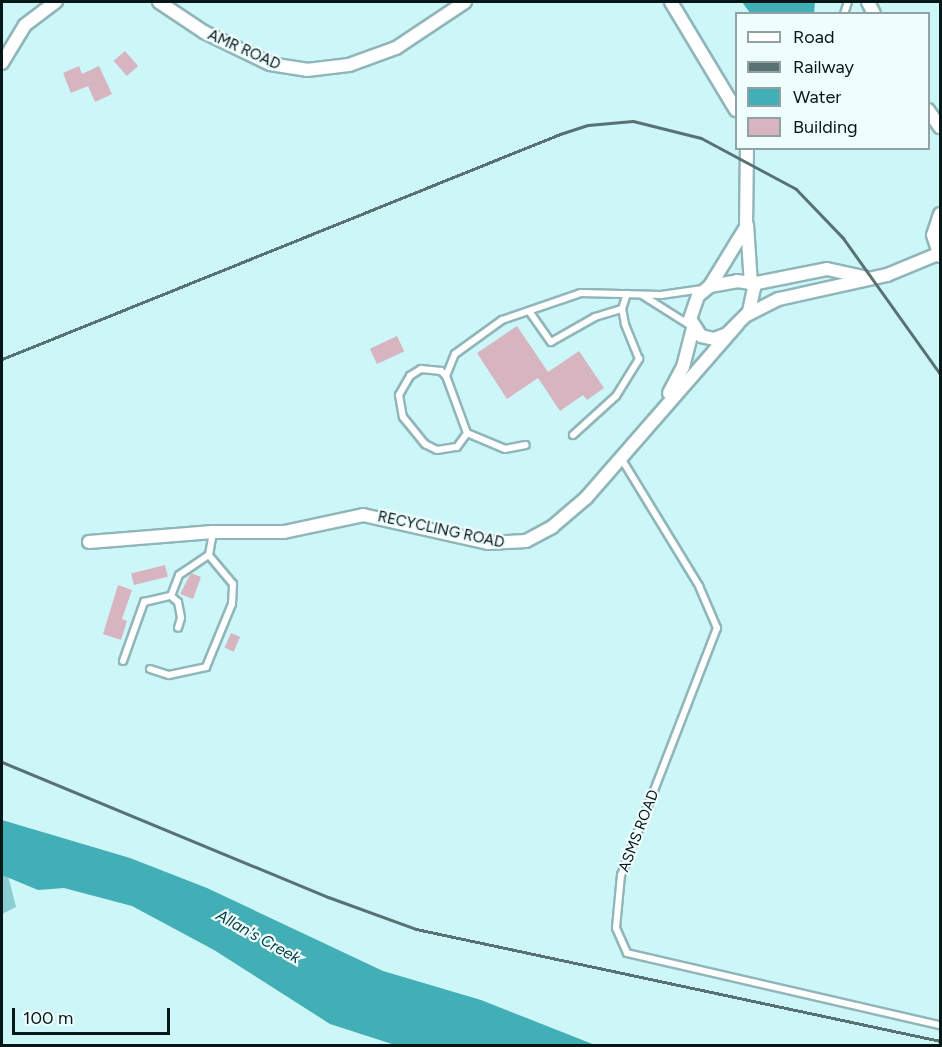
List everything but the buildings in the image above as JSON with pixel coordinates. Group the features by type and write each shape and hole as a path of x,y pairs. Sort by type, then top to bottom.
{"street":[{"path":"2,63 25,25 56,2"},
{"name":"AMR ROAD","path":"159,2 204,32 270,64 307,70 349,64 396,48 465,2"},
{"path":"671,2 735,108"},
{"path":"930,113 940,127"},
{"path":"747,150 747,221 751,284 755,296 747,315"},
{"path":"693,327 701,336 714,339 737,325 747,315 785,298 873,279 939,255 933,235 940,214"},
{"path":"658,412 679,375 693,327 693,303 708,287 736,248 747,221"},
{"path":"708,287 751,284 827,269 873,279"},
{"name":"RECYCLING ROAD","path":"89,542 213,532 284,532 363,515 488,543 515,544 567,516 737,325"}],"lane":[{"path":"446,376 455,354 502,320 581,293 641,294 708,287"},
{"path":"573,435 616,396 639,359 622,309 627,294"},
{"path":"641,294 693,327"},
{"path":"529,311 550,342 595,317 622,309"},
{"path":"467,433 457,447 437,450 425,444 403,417 399,395 410,376 421,369 441,371 446,376 467,433 505,448 526,445"},
{"name":"ASMS ROAD","path":"621,458 699,586 717,628 621,875 616,928 627,953 940,1025"},
{"path":"171,596 179,575 209,555 213,532"},
{"path":"150,669 169,675 206,667 232,604 233,584 209,555"},
{"path":"171,596 178,602 181,618 178,628"},
{"path":"123,661 144,602 171,596"}],"shaded area":[{"path":"2,852 16,907 2,914"}],"water":[{"path":"742,2 815,2 814,12 749,12"},
{"name":"Allan's Creek","path":"2,820 130,858 207,888 383,971 481,1000 595,1045 395,1045 330,1024 214,950 132,906 64,888 38,890 2,875"}],"railway":[{"path":"2,359 560,134 588,125 633,121 701,138 796,189 843,238 940,374"},
{"path":"2,762 328,897 416,929 940,1041"}]}
